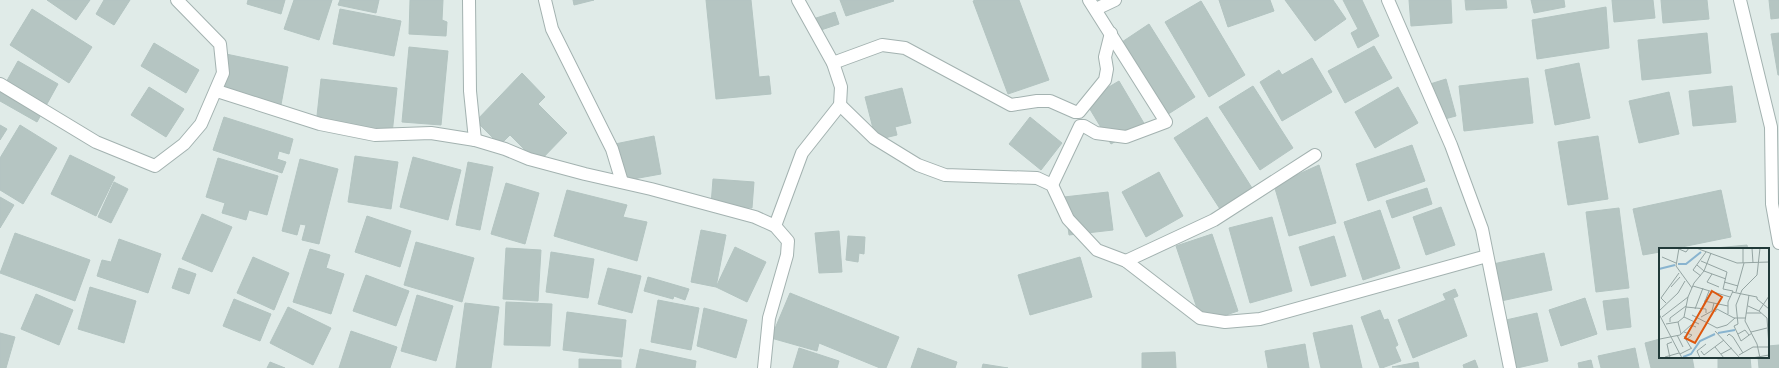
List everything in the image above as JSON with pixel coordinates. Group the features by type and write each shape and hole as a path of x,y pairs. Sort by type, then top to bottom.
{"street":[{"path":"0,84 96,142 155,166 184,144 200,124 217,90 223,73 220,44 177,0"},
{"path":"469,0 470,91 475,140"},
{"path":"545,0 552,29 612,149 622,182"},
{"path":"775,226 802,153 840,105 841,87 833,63 798,0"},
{"path":"1052,184 1080,126 1084,126 1096,133 1126,137 1166,122 1092,5 1115,0"},
{"path":"1388,0 1451,145 1482,229 1510,368"},
{"path":"1740,0 1771,127 1772,204 1779,243"},
{"path":"833,63 882,45 905,48 1011,105 1037,101 1050,101 1075,112 1079,112 1105,80 1107,69 1104,57 1111,33"},
{"path":"217,90 320,124 374,135 431,133 475,140 505,149 529,159 756,217 775,226 788,241 788,255 769,318 764,368"},
{"path":"840,105 874,138 918,164 945,175 1037,178 1052,184 1068,219 1097,250 1126,261 1200,318 1225,322 1260,319 1487,256"},
{"path":"1126,261 1214,220 1315,155"}],"building":[{"path":"47,0 90,0 76,20"},
{"path":"104,0 130,0 114,25 96,14"},
{"path":"248,0 285,0 281,14 247,4"},
{"path":"294,0 332,0 319,40 284,29"},
{"path":"340,0 379,0 376,13 338,5"},
{"path":"410,0 443,0 442,20 447,22 446,36 409,34"},
{"path":"573,0 594,0 574,5"},
{"path":"706,0 751,0 759,77 769,76 771,94 716,99"},
{"path":"840,0 893,0 894,1 846,16"},
{"path":"1019,0 1049,80 1008,94 973,1"},
{"path":"1219,0 1270,0 1274,11 1228,27"},
{"path":"1285,0 1333,0 1346,19 1315,41"},
{"path":"1343,0 1362,0 1379,36 1358,48 1351,33 1358,29"},
{"path":"1409,0 1451,0 1452,23 1411,26"},
{"path":"1465,0 1506,0 1507,8 1466,10"},
{"path":"1531,0 1564,0 1565,7 1534,13"},
{"path":"1612,0 1653,0 1655,18 1614,22"},
{"path":"1661,0 1707,0 1709,19 1663,23"},
{"path":"1769,0 1779,0 1779,18 1771,19"},
{"path":"1201,1 1245,75 1209,97 1165,22"},
{"path":"1606,7 1609,48 1537,59 1532,20"},
{"path":"32,9 92,47 69,83 10,45"},
{"path":"340,9 401,21 394,56 333,44"},
{"path":"835,12 839,24 818,31 813,19"},
{"path":"1149,24 1195,97 1162,118 1116,46"},
{"path":"1707,33 1711,73 1642,80 1638,40"},
{"path":"1779,33 1779,75 1778,75 1771,34"},
{"path":"154,43 199,70 186,93 141,66"},
{"path":"1374,46 1392,78 1345,103 1328,71"},
{"path":"409,47 448,51 441,125 402,122"},
{"path":"226,54 288,67 280,110 217,97"},
{"path":"1312,58 1332,92 1282,121 1260,82 1279,70 1282,75"},
{"path":"18,61 58,84 37,122 0,101 0,93"},
{"path":"1579,63 1590,118 1555,125 1545,70"},
{"path":"522,73 545,97 538,104 567,133 538,163 510,135 500,145 476,121"},
{"path":"1528,78 1533,123 1464,131 1459,86"},
{"path":"321,79 397,88 392,134 316,125"},
{"path":"1446,79 1456,116 1437,121 1427,85"},
{"path":"1119,81 1145,125 1111,144 1085,101"},
{"path":"1253,86 1293,148 1260,170 1219,107"},
{"path":"1732,86 1736,122 1693,126 1689,91"},
{"path":"149,87 184,109 166,137 131,115"},
{"path":"1398,87 1418,123 1375,148 1355,112"},
{"path":"902,88 911,123 895,127 897,135 876,140 865,97"},
{"path":"1669,92 1679,134 1639,143 1629,101"},
{"path":"224,117 293,139 289,154 279,151 277,159 286,162 282,173 213,150"},
{"path":"1030,117 1062,143 1041,170 1009,144"},
{"path":"1207,117 1252,188 1220,209 1174,138"},
{"path":"0,125 7,129 0,140"},
{"path":"20,125 57,148 23,204 0,190 0,158"},
{"path":"654,136 661,174 622,181 615,144"},
{"path":"1598,136 1608,199 1568,205 1558,142"},
{"path":"1412,145 1425,181 1368,201 1356,164"},
{"path":"70,155 115,177 96,216 51,194"},
{"path":"355,156 398,162 391,209 348,202"},
{"path":"413,157 461,170 448,220 400,207"},
{"path":"218,158 278,176 267,215 249,210 246,220 222,213 225,203 206,197"},
{"path":"300,159 338,169 319,244 302,240 306,225 300,224 297,235 282,231"},
{"path":"468,162 493,167 480,230 456,225"},
{"path":"1319,165 1336,223 1289,236 1274,185"},
{"path":"1159,172 1183,216 1146,237 1122,192"},
{"path":"713,179 754,182 752,208 711,205"},
{"path":"114,182 128,189 111,223 98,217"},
{"path":"506,183 539,193 525,244 491,234"},
{"path":"1427,188 1432,204 1392,218 1386,201"},
{"path":"567,190 627,205 623,217 647,222 637,261 554,236"},
{"path":"1721,190 1731,237 1677,248 1659,248 1659,252 1643,255 1633,209"},
{"path":"1108,192 1113,230 1069,235 1064,197"},
{"path":"0,197 14,205 0,228"},
{"path":"1441,207 1455,245 1426,255 1413,217"},
{"path":"1619,208 1629,288 1596,292 1586,212"},
{"path":"1380,210 1400,268 1363,280 1344,222"},
{"path":"202,214 232,227 212,272 182,259"},
{"path":"367,216 411,231 400,267 355,252"},
{"path":"1272,217 1292,291 1250,303 1229,228"},
{"path":"701,230 726,235 716,287 691,282"},
{"path":"839,231 842,272 819,273 815,233"},
{"path":"15,233 90,260 75,301 0,273"},
{"path":"1212,234 1238,311 1202,323 1176,246"},
{"path":"848,236 865,237 864,254 859,253 858,262 846,260"},
{"path":"1334,236 1346,276 1311,286 1299,247"},
{"path":"119,239 161,254 148,293 97,276 102,260 111,262"},
{"path":"416,242 474,258 462,302 404,285"},
{"path":"1747,245 1748,248 1716,248"},
{"path":"735,247 766,262 747,302 716,287"},
{"path":"506,248 541,250 538,301 503,299"},
{"path":"310,249 330,255 326,268 344,274 331,314 293,302"},
{"path":"551,252 594,259 588,298 546,292"},
{"path":"1544,253 1552,290 1501,301 1493,264"},
{"path":"253,257 289,273 274,310 237,293"},
{"path":"1080,257 1092,297 1030,315 1018,275"},
{"path":"179,268 196,274 189,294 172,288"},
{"path":"608,268 641,276 632,313 598,304"},
{"path":"366,275 409,291 396,326 353,311"},
{"path":"648,277 689,289 685,300 674,296 673,299 644,291"},
{"path":"90,287 136,301 124,343 78,329"},
{"path":"1455,289 1458,296 1453,298 1467,336 1413,358 1398,320 1446,300 1443,294"},
{"path":"790,293 899,337 886,368 880,368 819,343 817,351 771,338"},
{"path":"36,294 73,310 59,345 21,329"},
{"path":"417,295 453,306 436,361 401,351"},
{"path":"1585,298 1597,334 1561,346 1549,310"},
{"path":"1628,298 1631,327 1607,330 1603,301"},
{"path":"234,299 271,314 260,341 223,326"},
{"path":"658,300 699,308 691,350 651,342"},
{"path":"506,302 552,304 550,346 504,345"},
{"path":"465,303 499,307 491,368 456,368"},
{"path":"288,307 331,328 313,365 270,343"},
{"path":"704,308 747,320 736,358 697,346"},
{"path":"1380,310 1384,320 1388,319 1398,345 1395,347 1401,361 1382,368 1380,368 1361,317"},
{"path":"567,312 626,320 622,357 563,350"},
{"path":"1537,313 1548,361 1517,368 1507,368 1497,322"},
{"path":"1352,325 1362,368 1321,368 1313,333"},
{"path":"351,331 397,347 390,368 339,368"},
{"path":"0,333 15,337 6,368 0,368"},
{"path":"1659,339 1659,358 1692,358 1694,368 1651,368 1645,343"},
{"path":"1305,344 1309,368 1268,368 1265,351"},
{"path":"1779,345 1779,368 1759,368 1758,358 1769,358 1769,346"},
{"path":"799,348 839,361 837,368 793,368"},
{"path":"918,348 957,362 955,368 911,368"},
{"path":"1635,348 1639,368 1601,368 1598,356"},
{"path":"640,349 696,361 695,368 636,368"},
{"path":"1175,352 1176,368 1142,368 1142,353"},
{"path":"1718,358 1750,358 1751,368 1718,368"},
{"path":"579,359 621,360 621,368 579,368"},
{"path":"1475,360 1478,368 1464,368 1463,365"},
{"path":"1591,360 1593,368 1579,368 1578,363"},
{"path":"270,362 285,368 267,368"},
{"path":"1418,362 1419,368 1392,367"},
{"path":"983,364 1008,368 982,368"}]}
